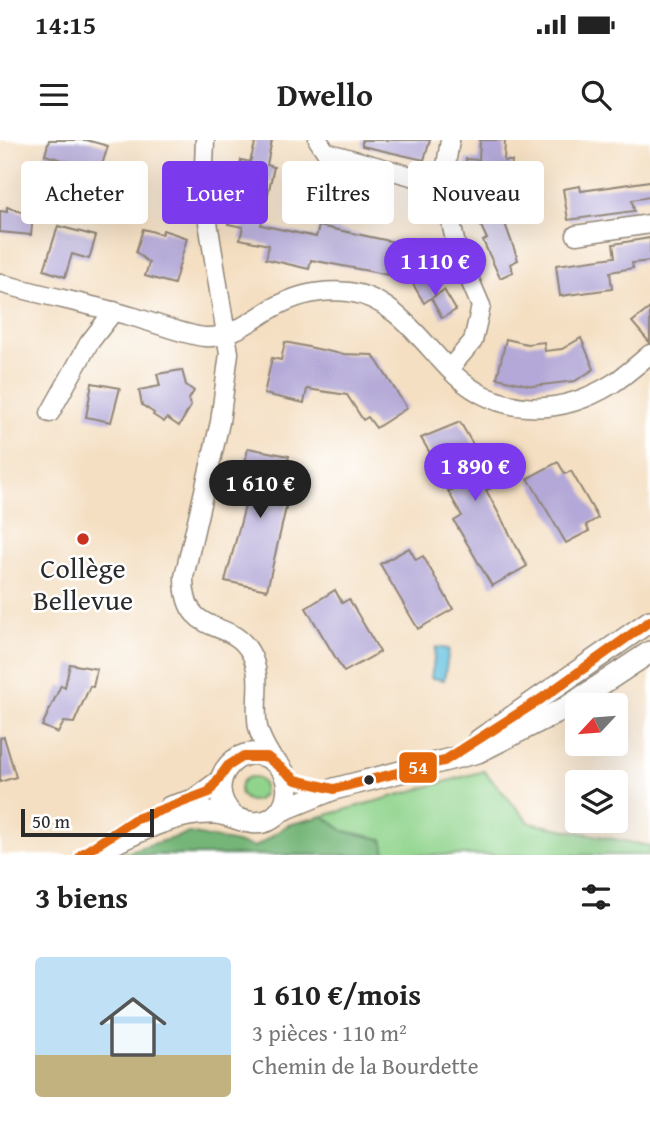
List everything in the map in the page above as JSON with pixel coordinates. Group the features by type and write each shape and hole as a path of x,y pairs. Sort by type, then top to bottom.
{"street":[{"path":"205,140 203,191 229,353 220,422 184,577 184,594 199,620 239,640 251,654 259,673 258,727 242,757"},
{"path":"318,140 327,152 339,157 408,175"},
{"path":"447,161 450,140"},
{"path":"449,369 473,341 481,306 457,250 451,224"},
{"path":"576,235 650,224"},
{"path":"0,283 205,337 227,333 303,295 320,291 352,292 371,299 407,322 449,369 488,400 515,408 537,408 572,400 612,384 650,354"},
{"path":"50,412 89,343 114,311"},
{"path":"444,761 541,699 650,621"},
{"path":"89,855 172,820 198,813 234,817 250,823 261,822 280,811 334,789 478,752 522,732 600,687 650,652"},
{"path":"258,727 279,767 287,796 280,811"},
{"path":"81,855 134,820 194,800 220,781 228,766 242,757 258,755 314,785 334,789"},
{"path":"220,781 220,797 234,817"}],"green space":[{"path":"484,771 530,823 565,830 565,833 582,833 650,846 650,855 386,855 381,839 344,831 323,816"},
{"path":"252,777 261,780 264,789 261,798 252,801 243,798 240,789 243,780"},
{"path":"323,816 344,831 382,839 386,855 115,855 190,833 255,847 288,825"}],"water":[{"path":"436,647 449,649 444,680 431,678"}],"building":[{"path":"49,140 86,140 108,146 103,161 66,161 45,155"},
{"path":"256,140 272,140 268,161 250,161"},
{"path":"362,140 430,140 424,160 362,146"},
{"path":"480,140 505,140 504,161 466,161 479,160"},
{"path":"268,165 274,167 268,194"},
{"path":"650,181 650,197 632,200 634,211 568,220 563,189 580,186 581,191"},
{"path":"7,207 21,212 21,224 32,224 31,235 0,232 0,211 7,212"},
{"path":"228,224 261,224 316,237 319,226 413,246 405,278 311,260 309,269 266,259 269,245 240,239 243,227"},
{"path":"480,224 505,224 518,260 510,264 513,272 500,278 483,241 487,239"},
{"path":"58,226 96,236 89,259 72,254 65,277 44,270"},
{"path":"143,229 162,234 163,230 187,238 174,284 145,276 149,263 136,252"},
{"path":"650,238 650,261 632,263 633,268 610,272 612,289 560,296 556,265 615,257 613,244"},
{"path":"425,277 436,295 432,298 444,290 456,310 442,318 431,298 424,303 413,284"},
{"path":"650,308 650,343 632,322"},
{"path":"581,338 594,369 575,381 533,386 497,378 506,339 527,344 544,342 545,351 562,349"},
{"path":"285,342 341,354 373,355 407,408 376,428 368,417 363,420 347,395 307,389 304,403 264,394 272,358 281,360"},
{"path":"182,370 186,385 194,391 189,399 191,406 179,426 167,418 164,422 153,415 154,413 142,405 139,390 160,386 157,374"},
{"path":"92,383 120,388 111,422 86,417"},
{"path":"460,422 497,486 486,490 527,566 492,586 454,521 462,516 448,491 452,490 421,438"},
{"path":"248,448 289,456 281,489 287,491 285,498 288,499 267,590 225,581 249,491 250,482 241,481"},
{"path":"558,462 565,474 571,471 598,518 586,525 589,531 566,543 528,478"},
{"path":"409,548 416,560 423,556 453,609 418,629 380,564"},
{"path":"335,590 342,603 349,599 380,652 344,672 306,608"},
{"path":"70,664 97,669 93,687 90,686 74,723 64,722 58,733 42,726 61,685 65,687"},
{"path":"4,737 16,777 0,782 0,738"}],"transit line":[{"name":"54","path":"81,855 134,820 209,792 228,766 242,757 267,757 296,780 334,789 444,761 541,699 650,621"}],"place":[{"name":"Collège Bellevue","path":"83,539"}]}
